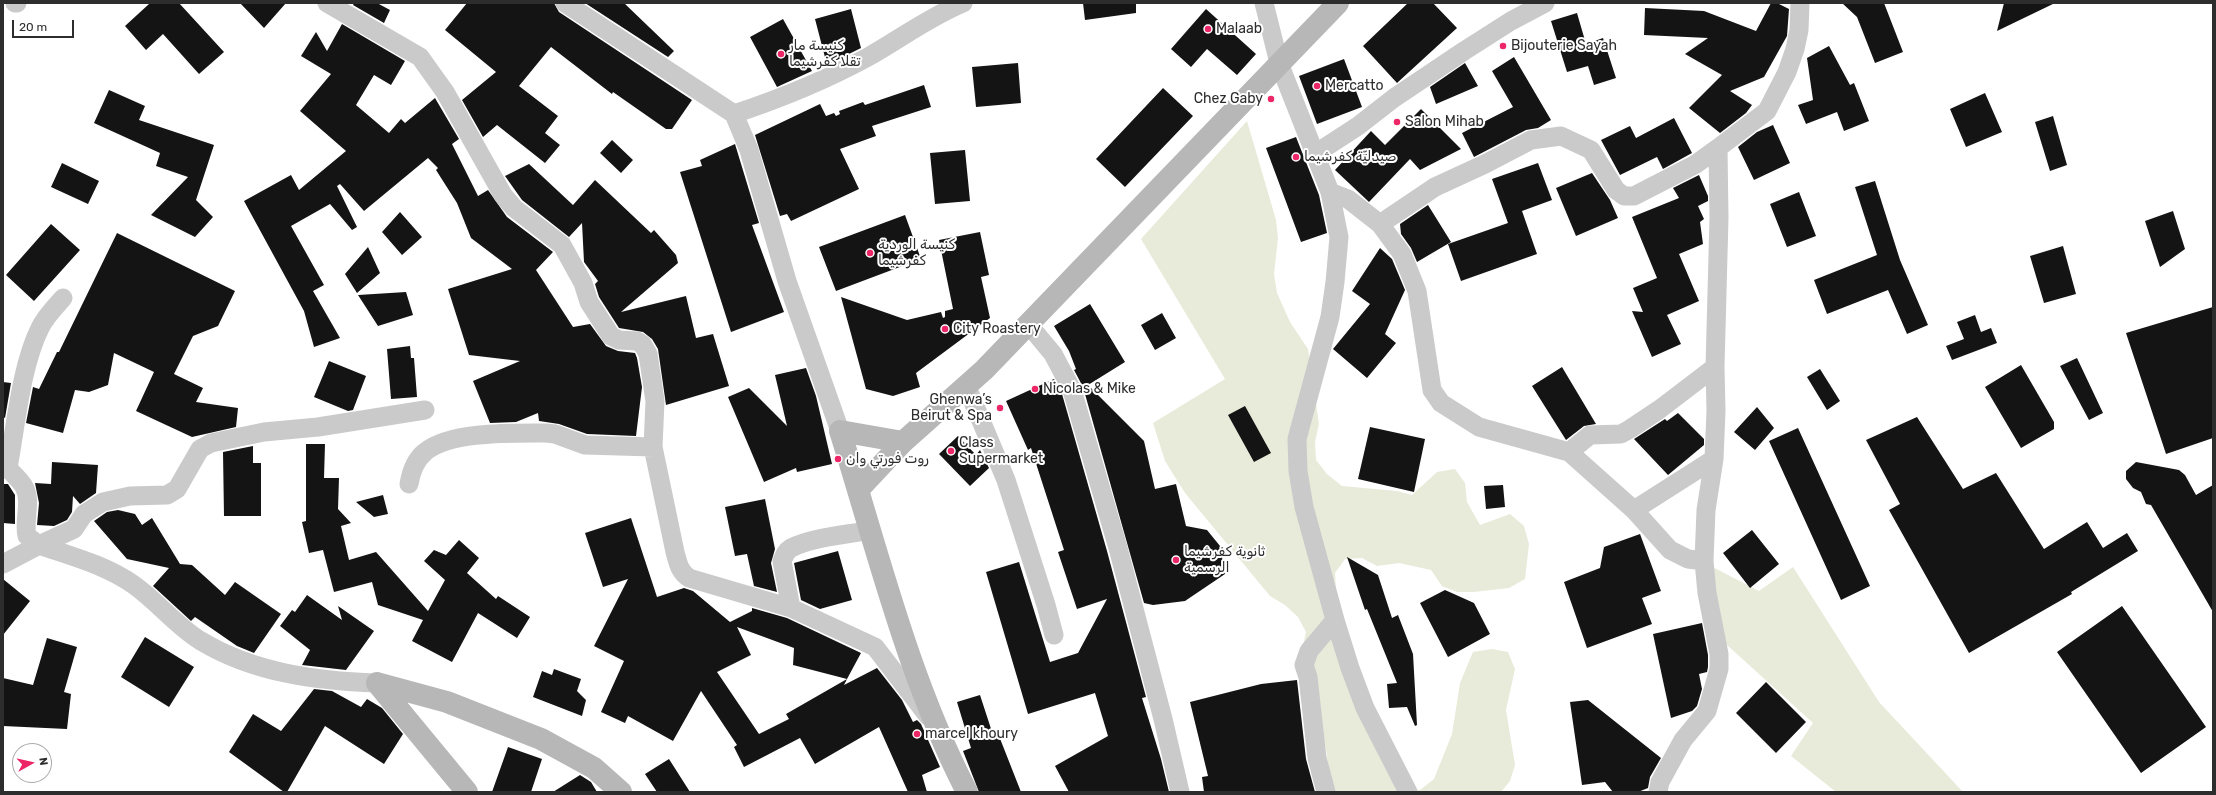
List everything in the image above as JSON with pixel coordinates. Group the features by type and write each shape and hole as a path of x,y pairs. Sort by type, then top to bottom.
{"street":[{"path":"327,3 420,57 445,92 503,195 514,208 562,245 583,283 589,302 611,336 619,340 637,341 643,345 648,354 655,401 653,447 675,552 679,567 683,574 689,578 791,608 875,647 938,730"},
{"path":"565,3 734,114 748,150 787,281 840,430 900,630 938,730 967,792"},
{"path":"734,114 780,98 867,57 940,12 962,3"},
{"path":"1264,3 1279,63 1330,192 1336,214 1338,237 1336,282 1330,317 1297,439 1298,471 1304,507 1335,620 1365,708 1408,792"},
{"path":"858,490 904,442 984,370 1338,3"},
{"path":"1315,154 1358,126 1394,98 1464,51 1510,21 1545,3"},
{"path":"1380,224 1435,187 1485,164 1531,140 1561,136 1591,150 1616,190 1624,196 1634,196 1696,164 1767,111 1787,72 1795,49 1799,30 1797,5"},
{"path":"1658,792 1660,782 1683,740 1707,711 1719,669 1719,654 1707,593 1704,561 1706,510 1714,459 1719,218 1718,148"},
{"path":"1330,192 1348,199 1380,224 1402,254 1417,291 1432,390 1441,403 1479,427 1569,452 1634,510 1670,550 1688,559 1704,561"},
{"path":"63,298 40,327 23,383 6,469 23,485 28,498 25,529 27,536 39,544 110,571 135,585 168,616 201,641 244,662 278,671 337,682 377,683 447,702 541,739 594,768 622,792"},
{"path":"1028,324 1053,354 1072,390 1120,556 1163,719 1180,792"},
{"path":"1569,452 1590,435 1621,434 1630,429 1660,409 1715,367"},
{"path":"966,385 1006,480 1054,635"},
{"path":"3,564 39,544 74,529 84,514 103,502 130,496 167,495 180,484 200,450 211,443 264,432 318,427 425,410"},
{"path":"840,430 904,442"},
{"path":"409,484 416,462 434,446 444,441 480,435 551,433 585,445 653,447"},
{"path":"1634,510 1714,459"},
{"path":"791,608 782,561 790,549 818,540 871,530"},
{"path":"1326,792 1317,758 1308,678 1304,665 1309,651 1335,620"},
{"path":"377,683 467,792"}],"green space":[{"path":"1247,121 1276,220 1278,238 1274,274 1277,293 1290,322 1308,349 1319,424 1315,442 1316,460 1327,474 1342,486 1397,491 1412,495 1437,472 1455,469 1465,483 1467,502 1480,525 1510,514 1524,526 1529,544 1525,579 1509,588 1474,592 1457,592 1442,586 1431,570 1399,563 1377,566 1362,558 1345,559 1335,573 1336,592 1386,770 1389,776 1397,784 1403,787 1420,790 1434,779 1452,734 1460,683 1473,652 1492,649 1508,652 1515,669 1506,710 1515,765 1510,781 1501,792 1332,792 1326,749 1303,646 1306,632 1298,617 1285,605 1270,596 1185,493 1165,461 1153,423 1225,379 1141,239"},
{"path":"1701,561 1759,591 1793,567 1879,702 1963,792 1836,792 1791,756 1813,723 1716,635"}],"building":[{"path":"179,3 224,52 199,74 163,34 146,50 125,26 149,4"},
{"path":"240,3 286,3 264,28"},
{"path":"354,3 377,3 390,10 384,23 353,5"},
{"path":"467,3 554,3 559,12 692,100 672,129 666,129 613,92 612,94 551,47 519,86 558,116 545,133 560,145 545,163 497,125 483,137 462,100 496,72 445,30"},
{"path":"585,3 624,3 674,51 668,57"},
{"path":"1083,3 1136,3 1136,13 1085,20"},
{"path":"1408,3 1433,3 1457,28 1397,83 1363,46"},
{"path":"1771,3 1777,3 1789,9 1787,36 1764,77 1730,91 1752,105 1746,113 1720,133 1689,108 1722,75 1685,54 1708,38 1644,35 1645,8 1704,11 1756,31"},
{"path":"1842,3 1884,3 1903,52 1875,63 1857,17"},
{"path":"2004,3 2055,3 1997,31"},
{"path":"851,9 861,48 827,65 815,19"},
{"name":"Malaab","path":"1206,9 1256,54 1237,75 1207,49 1191,67 1171,49"},
{"path":"1577,13 1586,44 1603,38 1616,78 1594,85 1588,66 1567,72 1551,21"},
{"name":"كنيسة مار تقلا كفرشيما","path":"783,19 812,71 777,87 750,37"},
{"path":"342,24 405,61 391,85 374,75 356,105 389,133 401,119 405,123 435,98 459,139 452,144 478,196 488,190 507,217 553,252 536,270 573,327 590,324 606,346 618,351 635,353 642,387 636,436 587,434 559,424 539,421 538,413 516,422 490,423 473,381 520,361 469,355 448,289 512,269 471,238 457,203 436,170 438,168 428,158 364,211 340,184 337,186 357,227 352,230 330,204 291,226 324,285 313,291 340,338 314,347 304,311 244,201 291,175 299,190 346,151 300,111 331,74 301,56 316,32 327,51"},
{"path":"1829,46 1850,85 1854,83 1869,121 1844,131 1837,112 1806,124 1798,105 1813,100 1807,58"},
{"path":"1514,57 1551,120 1538,128 1526,130 1474,157 1462,133 1513,107 1492,71"},
{"path":"1344,59 1362,107 1317,124 1299,76"},
{"path":"1018,63 1021,103 976,107 972,67"},
{"path":"1465,63 1478,86 1436,104 1430,87"},
{"path":"924,85 931,107 872,126 876,136 840,149 859,189 791,221 787,214 780,216 755,135 820,104 826,116 834,113 836,116 840,114 839,111 863,102 865,105"},
{"path":"1163,88 1193,116 1125,187 1096,159"},
{"path":"109,90 145,106 139,120 214,145 196,200 213,217 195,237 151,215 188,177 156,166 160,153 94,123"},
{"path":"1985,93 2002,132 1966,147 1950,109"},
{"path":"1421,109 1461,149 1420,170 1410,159 1369,202 1335,170 1371,131 1385,145"},
{"path":"2053,116 2067,165 2050,171 2035,122"},
{"path":"1674,118 1692,153 1663,169 1657,157 1620,175 1601,140 1630,126 1636,138"},
{"path":"1773,125 1790,163 1754,180 1738,147 1757,132"},
{"path":"1296,137 1319,195 1327,233 1301,242 1266,148"},
{"path":"612,140 633,160 621,173 600,153"},
{"path":"735,144 759,223 752,225 784,312 731,332 680,172 702,166 700,160"},
{"path":"965,150 970,201 935,204 930,153"},
{"path":"62,163 99,181 88,204 51,187"},
{"path":"1538,163 1552,200 1522,211 1537,254 1461,281 1448,244 1508,223 1492,179"},
{"path":"529,164 573,205 595,180 651,233 654,230 676,255 678,263 621,312 686,296 696,338 713,334 729,386 666,405 658,349 652,339 643,332 619,328 599,297 595,284 598,281 584,262 582,223 569,237 522,200 505,176"},
{"path":"1592,173 1610,200 1618,218 1576,236 1556,188"},
{"path":"1699,175 1708,196 1708,201 1698,206 1704,219 1700,222 1703,244 1679,254 1699,301 1667,315 1681,344 1652,357 1632,311 1643,312 1633,288 1657,278 1632,217 1679,198 1673,188"},
{"path":"1875,181 1900,260 1928,325 1907,334 1888,290 1827,314 1814,280 1877,255 1855,187"},
{"path":"1799,192 1816,236 1787,247 1770,204"},
{"path":"1428,205 1451,242 1417,262 1411,248 1401,234 1400,224"},
{"path":"2173,211 2185,249 2160,267 2145,221"},
{"path":"400,212 422,237 402,255 382,232"},
{"name":"كنيسة الوردية كفرشيما","path":"905,215 921,259 836,291 819,247"},
{"path":"51,224 80,250 34,301 6,275"},
{"path":"980,232 989,275 981,277 990,318 916,373 920,387 893,396 866,389 841,297 907,320 941,312 943,318 945,317 945,311 953,309 939,240"},
{"path":"117,233 235,291 218,326 193,336 174,374 203,388 196,402 238,408 236,427 192,437 136,411 154,372 114,353 108,385 89,392 75,390 63,433 26,423 33,387 39,389 57,352 59,352"},
{"path":"2063,246 2076,294 2044,303 2030,256"},
{"path":"368,247 380,273 357,293 345,274"},
{"path":"1380,248 1392,259 1405,290 1385,334 1396,343 1367,378 1333,349 1370,304 1352,291"},
{"path":"406,292 413,315 378,326 358,295"},
{"path":"1090,304 1125,362 1088,385 1144,441 1155,489 1176,484 1186,526 1207,530 1220,546 1225,574 1185,601 1153,605 1144,603 1083,387 1074,370 1076,369 1069,351 1054,326"},
{"path":"2213,307 2213,438 2166,454 2126,333"},
{"path":"1162,313 1176,338 1155,350 1141,325"},
{"path":"1975,315 1981,332 1991,328 1997,343 1952,360 1946,346 1964,339 1957,322"},
{"path":"410,346 411,358 414,358 417,397 391,399 387,349"},
{"path":"2077,358 2103,413 2089,420 2060,366"},
{"path":"329,361 366,376 353,410 348,411 314,397"},
{"path":"2021,365 2054,422 2054,429 2021,448 1985,387"},
{"path":"1562,367 1596,424 1584,426 1566,440 1532,386"},
{"path":"806,368 816,396 832,464 797,472 796,468 764,482 728,397 749,388 787,426 775,375"},
{"path":"1820,369 1840,401 1827,410 1807,377"},
{"path":"1054,379 1062,394 1107,551 1146,697 1142,698 1161,759 1169,792 1069,792 1055,766 1108,736 1095,693 1028,714 986,572 1019,562 1050,662 1078,653 1107,599 1077,609 1058,552 1064,550 1031,448 1028,450 1006,401"},
{"path":"3,382 11,383 5,418 3,417"},
{"path":"1245,406 1271,453 1254,462 1228,415"},
{"path":"1757,407 1774,428 1755,450 1734,432"},
{"path":"1678,413 1704,439 1704,445 1668,475 1634,439 1665,419 1667,421"},
{"path":"1917,417 1963,489 1996,473 2044,549 2087,522 2103,548 2127,533 2138,551 2071,592 2072,594 1969,653 1889,510 1900,504 1866,440"},
{"path":"1370,427 1425,439 1414,492 1358,479"},
{"path":"1798,428 1870,586 1841,600 1769,441"},
{"path":"958,436 976,455 980,450 989,468 970,486 939,454"},
{"path":"306,444 325,444 324,478 339,478 338,509 351,523 341,526 349,560 376,552 428,611 445,580 424,561 434,550 446,555 459,540 479,558 467,573 496,599 498,596 530,617 517,638 478,613 452,662 412,641 423,620 378,605 372,582 334,592 323,550 309,553 302,522 306,521"},
{"path":"253,446 253,463 261,463 261,516 224,516 223,452"},
{"path":"52,462 98,465 96,493 80,504 73,496 72,512 67,520 54,526 37,525 39,503 35,483 51,484"},
{"path":"2136,462 2179,470 2185,475 2196,495 2213,485 2213,612 2151,505 2146,504 2141,492 2133,488 2126,479 2126,471"},
{"path":"3,484 8,484 15,495 15,524 3,523"},
{"path":"1503,485 1505,507 1486,509 1484,486"},
{"path":"383,495 388,514 374,517 356,502"},
{"path":"765,499 775,549 771,563 777,592 754,586 747,554 735,556 725,507"},
{"path":"118,510 135,514 142,525 152,518 180,564 192,565 225,595 235,582 281,614 254,653 237,646 195,617 191,621 153,586 169,568 127,559 94,521 107,512"},
{"path":"631,518 657,597 684,588 693,591 730,622 752,611 752,608 787,618 861,653 844,685 877,668 902,700 913,722 917,720 921,724 940,767 922,775 927,792 908,792 879,727 815,764 800,738 744,767 734,747 737,745 701,691 673,741 628,716 625,723 601,712 624,661 594,646 628,579 603,587 585,533","holes":["737,627 794,648 793,665 847,679 786,714 789,719 759,734 717,672 751,655"]},
{"path":"1752,530 1779,564 1750,588 1723,553"},
{"path":"1640,534 1661,591 1642,598 1652,624 1587,648 1564,582 1600,568 1604,547"},
{"path":"838,551 852,600 820,609 801,600 794,563"},
{"path":"1347,557 1378,575 1392,618 1398,615 1413,654 1417,725 1415,726 1407,707 1389,708 1387,684 1397,683 1367,609 1365,610"},
{"path":"3,579 30,601 3,635"},
{"path":"1445,590 1474,603 1490,634 1448,657 1420,603"},
{"path":"307,595 342,620 338,606 374,631 346,670 302,665 310,650 280,626 292,610 295,612"},
{"path":"2122,606 2206,727 2141,773 2057,652"},
{"path":"1702,623 1708,655 1708,667 1707,672 1699,674 1702,689 1697,706 1692,711 1671,718 1653,634"},
{"path":"145,637 194,667 169,707 121,677"},
{"path":"47,638 77,647 64,692 71,694 67,729 3,726 3,678 33,685"},
{"path":"554,669 581,679 577,691 586,700 582,716 533,697 542,671 552,675"},
{"path":"1297,680 1306,759 1315,792 1204,792 1202,777 1208,776 1190,702 1261,684"},
{"path":"1766,682 1806,722 1776,753 1736,713"},
{"path":"314,689 332,691 361,707 367,699 382,708 403,734 384,764 325,726 287,792 284,792 229,752 253,714 281,731"},
{"path":"980,695 994,738 999,736 1021,792 979,792 963,751 971,748 957,702"},
{"path":"1588,700 1661,758 1650,777 1648,788 1638,792 1613,792 1605,782 1582,785 1570,702"},
{"path":"508,747 542,759 531,792 492,792"},
{"path":"669,759 690,792 657,792 645,774"},
{"path":"580,775 591,782 597,792 553,792"}],"place":[{"name":"Malaab","path":"1208,29"},
{"name":"Bijouterie Sayah","path":"1503,46"},
{"name":"كنيسة مار تقلا كفرشيما","path":"781,54"},
{"name":"Mercatto","path":"1317,86"},
{"name":"Chez Gaby","path":"1271,99"},
{"name":"Salon Mihab","path":"1397,122"},
{"name":"صيدليّة كفرشيما","path":"1296,157"},
{"name":"كنيسة الوردية كفرشيما","path":"870,253"},
{"name":"City Roastery","path":"945,329"},
{"name":"Nicolas & Mike","path":"1035,389"},
{"name":"Ghenwa’s Beirut & Spa","path":"1000,408"},
{"name":"Class Supermarket","path":"951,451"},
{"name":"روت فورتي وان","path":"838,459"},
{"name":"ثانوية كفرشيما الرسمية","path":"1176,560"},
{"name":"marcel khoury","path":"917,734"}]}
